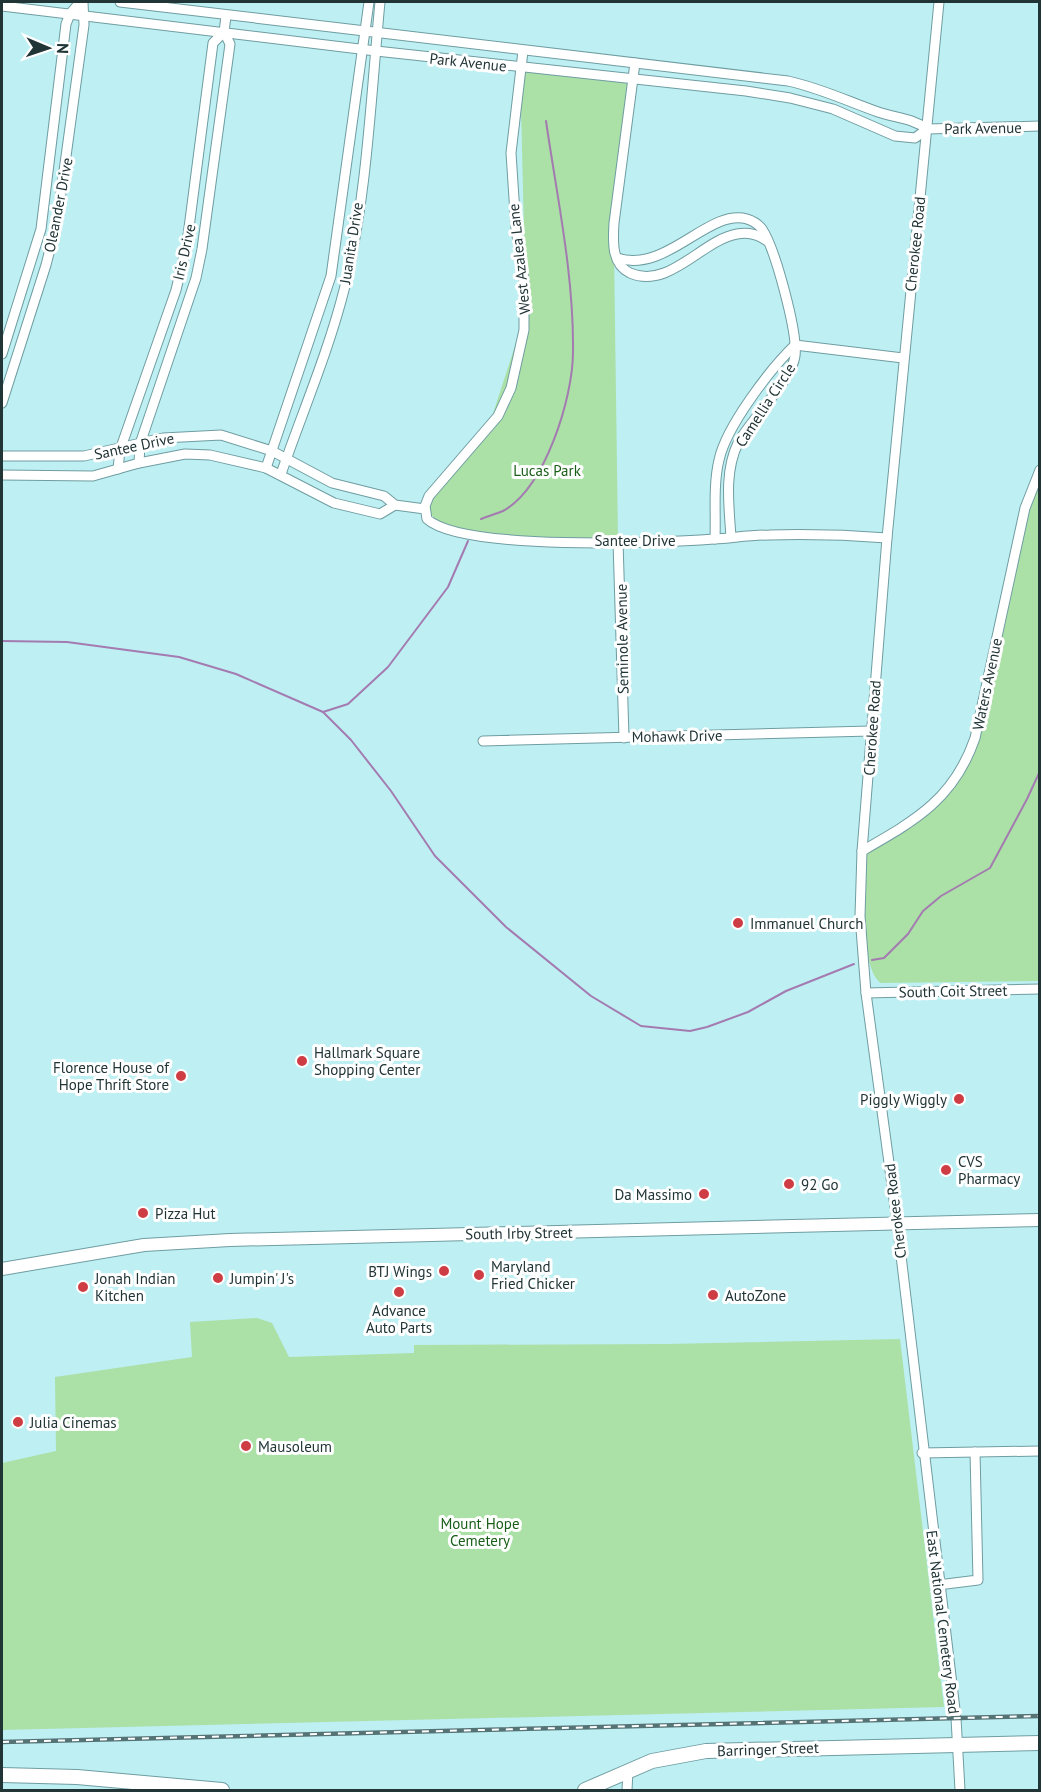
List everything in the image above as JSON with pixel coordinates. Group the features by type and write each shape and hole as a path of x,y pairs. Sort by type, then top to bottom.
{"highway":[{"name":"Barringer Street","path":"585,1791 652,1761 706,1751 1040,1743"},
{"path":"2,1776 96,1779 222,1791"}],"main road":[{"name":"South Irby Street","path":"2,1269 112,1249 230,1239 1040,1220"}],"street":[{"name":"Oleander Drive","path":"2,354 41,229 70,14 81,2"},
{"name":"Oleander Drive","path":"2,403 46,265 57,222 69,150 84,15 81,2"},
{"name":"Park Avenue","path":"120,2 159,4 226,16 365,30 523,51 788,81 816,87 877,111 915,120 927,129"},
{"name":"Juanita Drive","path":"266,468 331,276 369,2"},
{"name":"Juanita Drive","path":"281,474 328,346 344,288 357,212 380,2"},
{"name":"Cherokee Road","path":"922,1453 897,1222 866,993 860,916 862,851 887,538 939,2"},
{"path":"156,24 159,4"},
{"name":"Park Avenue","path":"2,6 362,50 790,98 833,109 895,136 915,138 927,129 1040,126"},
{"name":"Iris Drive","path":"139,463 140,444 196,278 202,249 230,44 224,32 226,16"},
{"name":"Iris Drive","path":"118,469 120,450 181,270 192,220 213,43 224,32"},
{"name":"West Azalea Lane","path":"424,509 429,496 498,416 514,377 526,312 512,177 512,138 523,51"},
{"path":"635,63 614,223 613,244 617,258 627,271 648,276 666,271 728,236 752,234 767,241"},
{"name":"Camellia Circle","path":"617,258 633,262 649,260 720,223 746,218 759,226 767,241 781,282 795,345 795,356 788,374 748,426 732,459 728,486 731,537"},
{"path":"795,345 903,358"},
{"name":"Camellia Circle","path":"715,539 716,476 724,441 781,358 795,345"},
{"name":"Santee Drive","path":"2,456 61,458 120,450 164,438 221,435 272,451 332,483 384,496 395,505 424,509 427,519 439,528 485,539 618,541 715,539 768,535 887,538"},
{"name":"Santee Drive","path":"2,475 93,476 139,463 185,454 210,455 266,468 334,503 381,514 395,505"},
{"name":"Waters Avenue","path":"862,851 924,814 941,798 962,770 975,738 1025,508 1040,470"},
{"name":"Seminole Avenue","path":"618,541 624,738"},
{"name":"Mohawk Drive","path":"483,741 872,731"},
{"name":"South Coit Street","path":"866,993 1040,989"},
{"path":"922,1453 1040,1451"},
{"path":"938,1585 978,1580 975,1452"},
{"name":"East National Cemetery Road","path":"922,1453 958,1744 960,1791"},
{"path":"627,1791 628,1771"}],"green space":[{"name":"Lucas Park","path":"520,67 633,80 614,251 618,541 506,540 439,528 425,502 488,429 526,312"},
{"path":"1039,477 1039,981 881,983 874,974 866,942 867,850 928,812 951,788 971,755 1024,519"},
{"name":"Mount Hope Cemetery","path":"257,1318 272,1323 289,1357 414,1353 414,1345 667,1344 900,1339 944,1707 2,1730 2,1463 56,1451 55,1377 192,1357 190,1322"}],"waterway":[{"path":"481,519 503,511 532,483 554,440 572,371 573,323 568,265 546,121"},
{"path":"323,712 348,704 388,667 448,587 468,541"},
{"path":"2,641 67,642 179,657 236,674 323,712 351,740 391,791 435,856 506,927 591,996 641,1026 690,1031 707,1027 748,1012 786,991 854,964"},
{"path":"872,960 884,958 908,934 923,911 941,896 990,868 1040,771"}],"railway":[{"path":"2,1742 1040,1716"}],"place":[{"name":"Immanuel Church","path":"738,923"},
{"name":"Hallmark Square Shopping Center","path":"302,1061"},
{"name":"Florence House of Hope Thrift Store","path":"181,1076"},
{"name":"Piggly Wiggly","path":"959,1099"},
{"name":"CVS Pharmacy","path":"946,1170"},
{"name":"92 Go","path":"789,1184"},
{"name":"Da Massimo","path":"704,1194"},
{"name":"Pizza Hut","path":"143,1213"},
{"name":"BTJ Wings","path":"444,1271"},
{"name":"Maryland Fried Chicker","path":"479,1275"},
{"name":"Jumpin' J's","path":"218,1278"},
{"name":"Jonah Indian Kitchen","path":"83,1287"},
{"name":"Advance Auto Parts","path":"399,1292"},
{"name":"AutoZone","path":"713,1295"},
{"name":"Julia Cinemas","path":"18,1422"},
{"name":"Mausoleum","path":"246,1446"}]}
